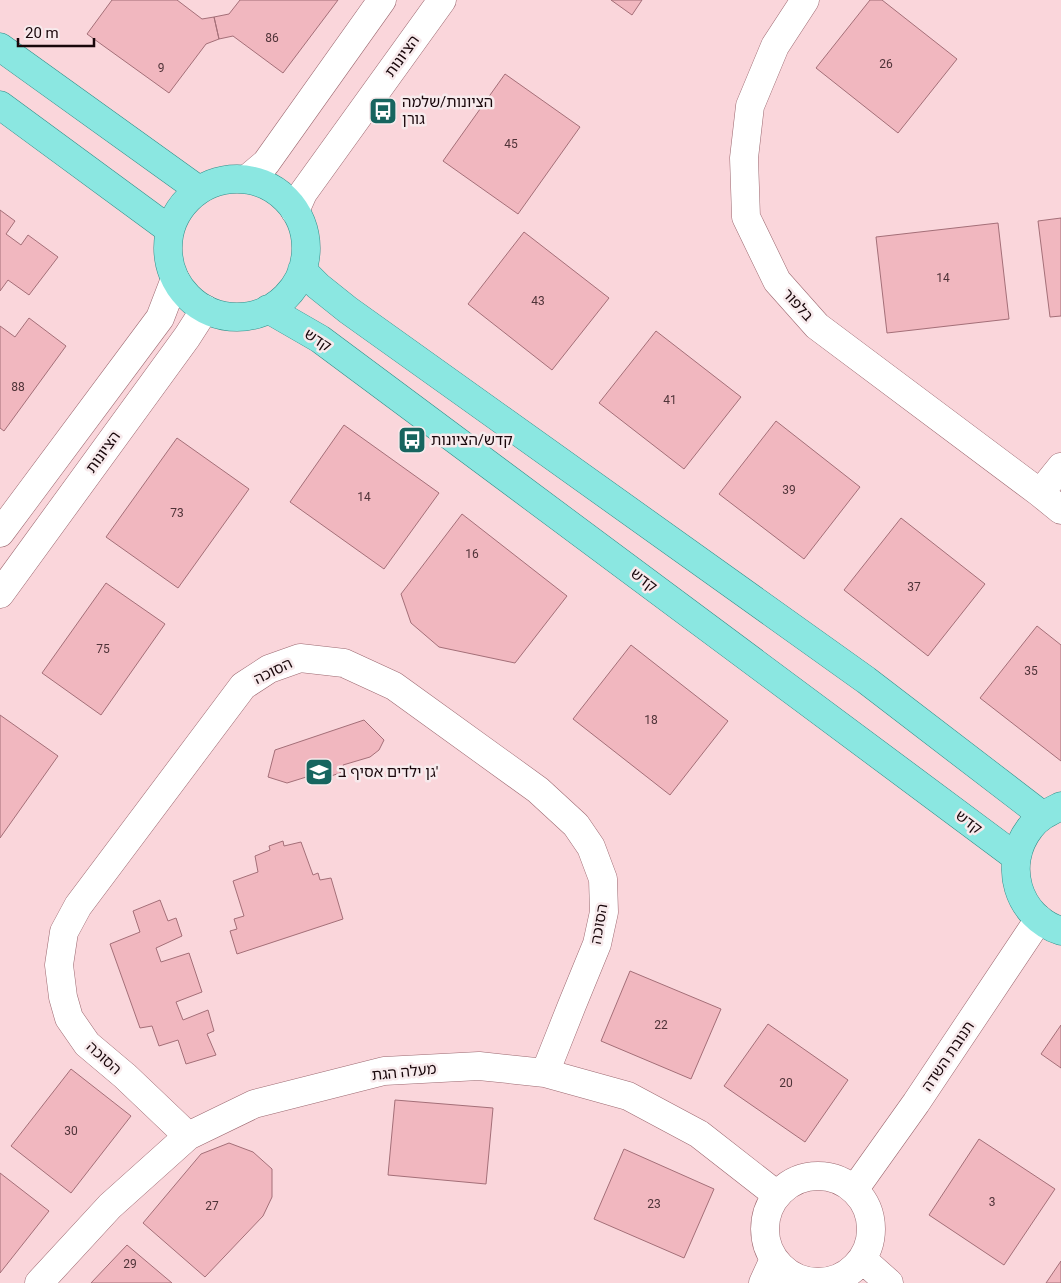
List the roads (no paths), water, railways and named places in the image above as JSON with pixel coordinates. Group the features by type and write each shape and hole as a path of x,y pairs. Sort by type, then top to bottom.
{"main road":[{"path":"0,47 199,190"},
{"path":"0,105 170,230"},
{"path":"230,179 247,179 270,188 285,199 295,211 305,236 306,253 302,270 295,285 283,299 268,309 248,316 226,316 205,309 187,295 175,279 170,267 168,254 170,230 176,214 186,200 199,190 214,182 230,179"},
{"path":"302,270 318,286 348,310 1052,811 1030,827 1021,841 1016,857 1015,874 1019,891 1027,907 1050,925"},
{"name":"קדש","path":"268,309 328,345 1016,857"}],"street":[{"path":"247,179 266,163 382,0"},
{"name":"הציונות","path":"295,211 303,193 442,0"},
{"name":"בלפור","path":"806,0 775,46 750,106 744,158 746,217 777,281 817,326 1061,510"},
{"path":"0,533 160,318 175,279"},
{"name":"הציונות","path":"0,594 187,337 205,309"},
{"path":"1040,493 1061,467"},
{"name":"הסוכה","path":"188,1136 125,1076 87,1044 69,1018 63,997 59,965 64,932 78,906 243,686 269,670 300,658 344,663 394,686 538,790 576,825 591,848 603,879 604,912 597,944 546,1073"},
{"name":"תנובת השדה","path":"854,1190 1050,925"},
{"name":"מעלה הגת","path":"39,1283 110,1206 188,1136 254,1104 384,1071 479,1066 546,1073 628,1096 699,1134 777,1195"},
{"path":"810,1176 830,1177 847,1184 854,1190 868,1210 872,1227 870,1244 862,1259 851,1272 836,1280 818,1282 799,1281 787,1272 768,1271 765,1221 772,1202 777,1195 792,1183 810,1176"},
{"path":"862,1259 889,1283"}],"place":[{"name":"הציונות/שלמה גורן","path":"383,111"},
{"name":"קדש/הציונות","path":"412,440"},
{"name":"גן ילדים אסיף ב'","path":"319,772"}]}
